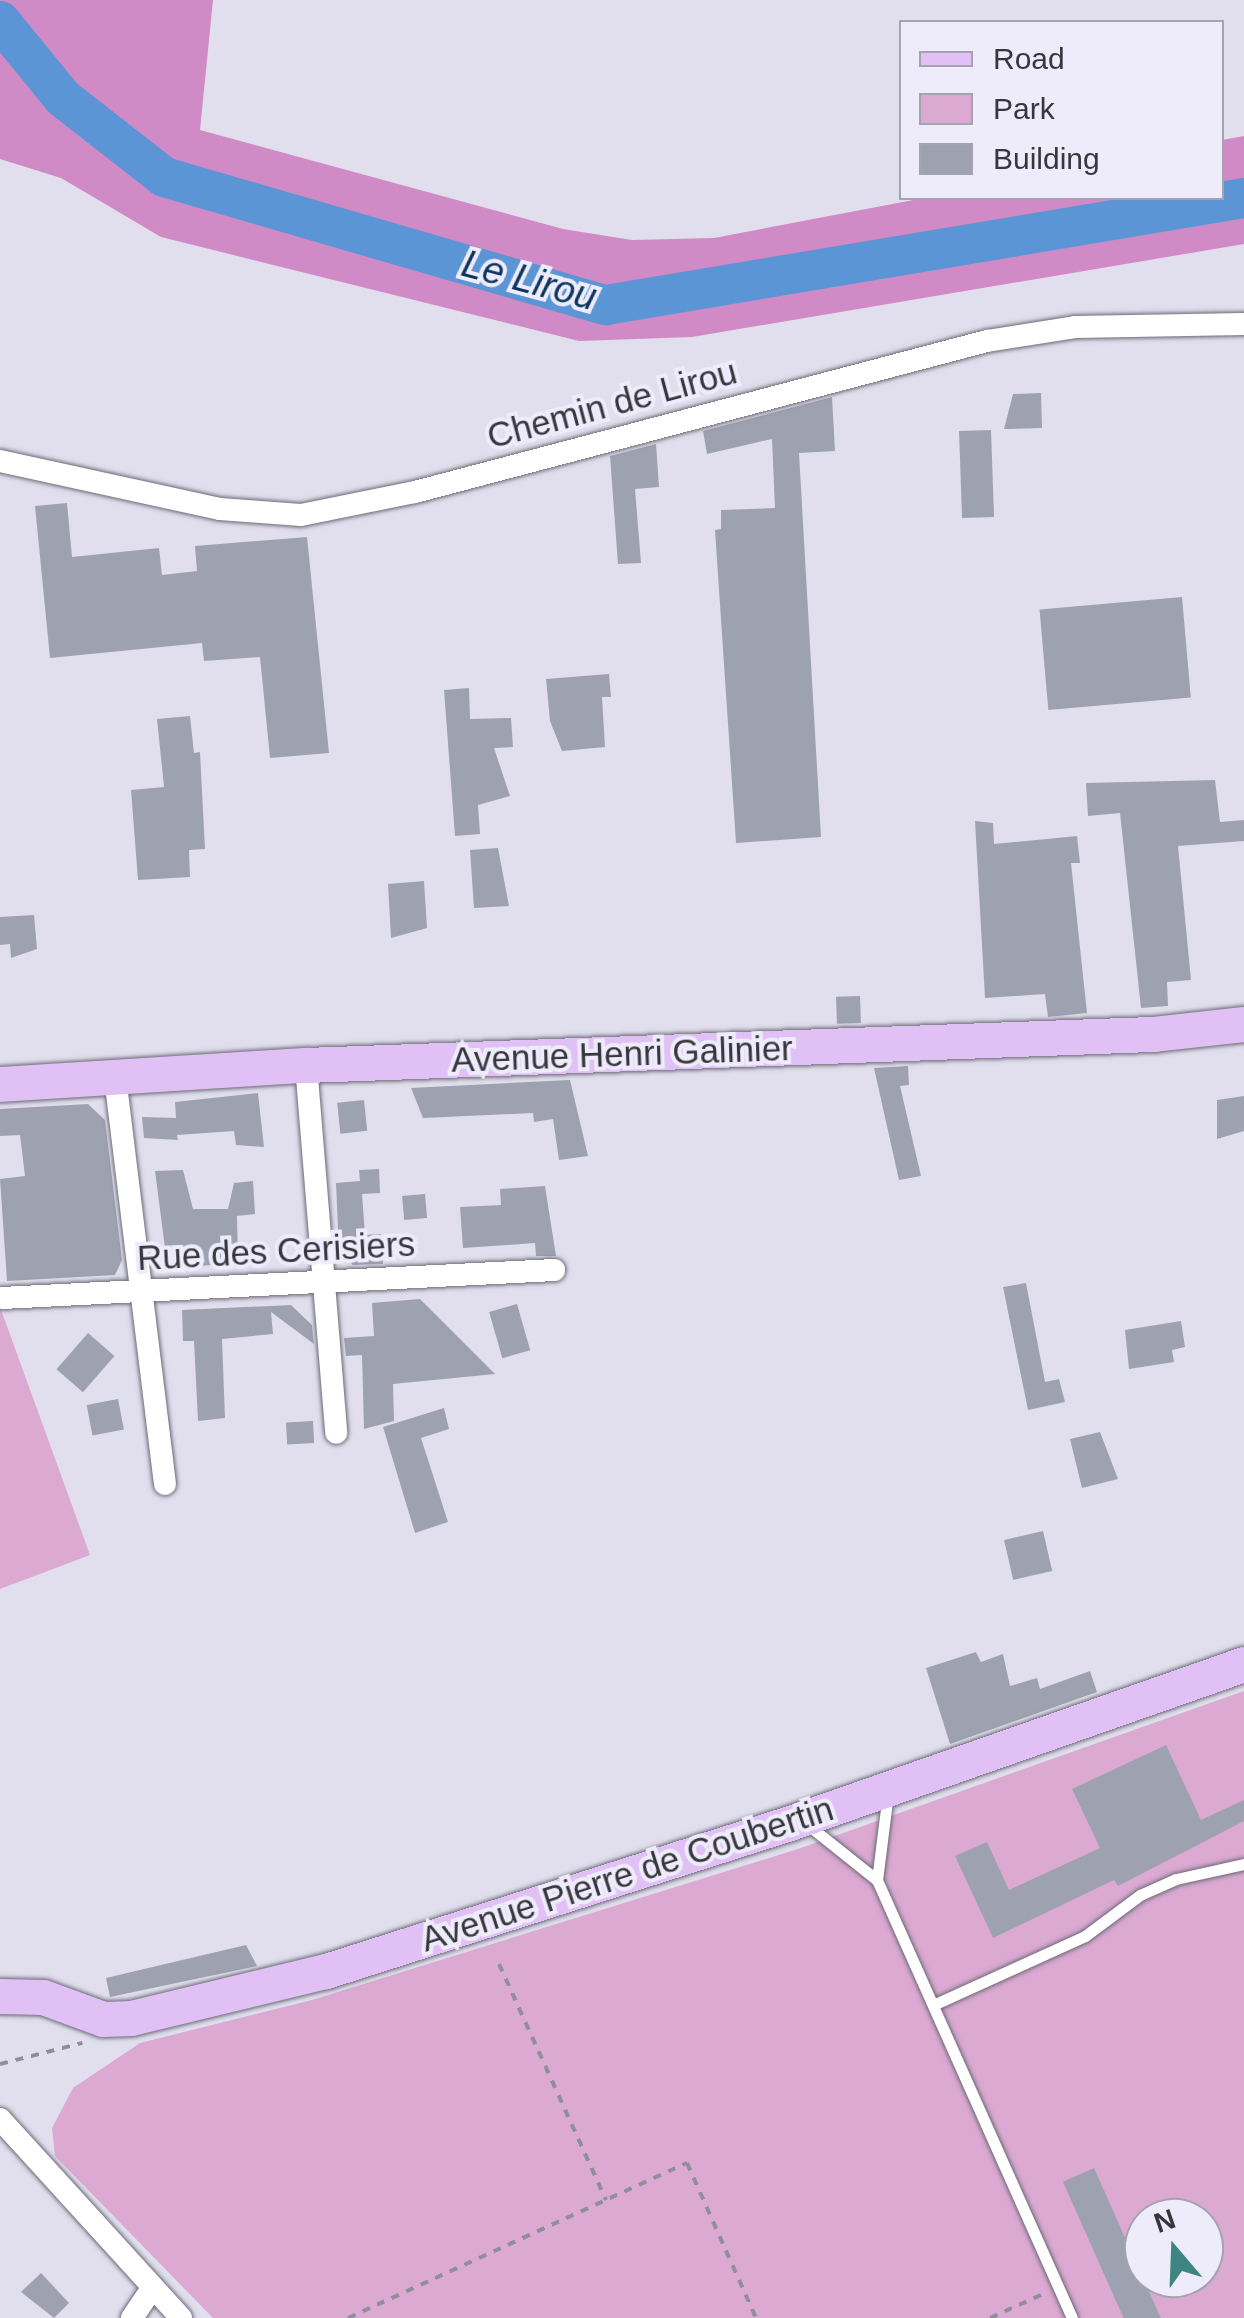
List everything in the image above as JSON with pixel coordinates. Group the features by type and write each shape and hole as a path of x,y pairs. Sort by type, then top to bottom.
{"main road":[{"name":"Avenue Henri Galinier","path":"0,1084 306,1066 1154,1034 1244,1024"},
{"name":"Avenue Pierre de Coubertin","path":"0,1996 43,1997 103,2019 131,2018 326,1971 800,1820 1244,1664"}],"street":[{"name":"Chemin de Lirou","path":"0,461 220,509 301,515 415,492 987,341 1075,327 1244,324"},
{"path":"306,1066 336,1434"},
{"path":"115,1076 164,1484"},
{"name":"Rue des Cerisiers","path":"2,1298 324,1286 554,1270"},
{"path":"0,2119 181,2318"},
{"path":"132,2318 152,2288"}],"lane":[{"path":"877,1880 888,1789"},
{"path":"800,1820 877,1880 1072,2318"},
{"path":"932,2005 1085,1936 1140,1895 1176,1878 1244,1864"}],"path":[{"path":"500,1964 606,2200"},
{"path":"0,2064 92,2040"},
{"path":"348,2318 687,2163 756,2318"},
{"path":"990,2318 1059,2287"}],"green space":[{"path":"0,1307 90,1555 0,1589"},
{"path":"1244,1691 1244,2318 213,2318 55,2156 52,2128 73,2088 140,2043 312,2000 798,1849"}],"shaded area":[{"path":"0,0 213,0 200,130 563,229 632,240 714,238 914,200 1183,200 1083,216 1086,238 1244,215 1244,244 692,337 579,341 161,237 61,178 0,159"},
{"path":"1244,136 1244,189 1224,193 1224,140"}],"building":[{"path":"1041,393 1042,428 1004,429 1013,394"},
{"path":"832,397 835,451 799,453 821,837 736,843 715,530 721,529 721,510 775,508 772,439 707,454 703,431"},
{"path":"991,430 994,517 962,518 959,431"},
{"path":"656,444 659,487 635,489 641,563 618,564 610,456"},
{"path":"67,503 72,557 159,548 162,575 197,571 195,546 307,537 329,753 270,758 260,657 204,661 202,643 50,658 35,506"},
{"path":"1182,597 1191,698 1048,710 1040,609"},
{"path":"609,674 611,697 602,697 605,747 562,751 550,721 546,679"},
{"path":"469,688 470,719 511,718 513,747 494,748 510,796 478,805 480,834 455,836 444,690"},
{"path":"190,716 194,753 200,752 205,849 189,850 190,877 138,880 131,790 164,787 157,719"},
{"path":"1215,780 1220,822 1244,820 1244,841 1178,846 1191,980 1167,982 1168,1006 1141,1008 1120,813 1088,816 1086,783"},
{"path":"975,821 993,823 994,844 1077,836 1080,863 1071,863 1087,1013 1048,1017 1045,994 985,998"},
{"path":"498,848 509,906 474,908 470,850"},
{"path":"424,881 427,928 391,938 388,884"},
{"path":"34,915 37,949 11,958 10,944 0,945 0,917"},
{"path":"860,996 861,1023 837,1024 836,997"},
{"path":"908,1066 909,1085 900,1086 921,1176 899,1180 874,1068"},
{"path":"570,1080 588,1156 559,1160 553,1119 534,1122 533,1113 423,1118 411,1088"},
{"path":"258,1093 264,1147 236,1145 234,1131 177,1135 178,1140 144,1138 142,1117 176,1118 175,1102"},
{"path":"1244,1096 1244,1131 1217,1139 1217,1100"},
{"path":"364,1100 367,1131 340,1134 337,1103"},
{"path":"88,1104 105,1120 122,1260 115,1275 7,1281 0,1179 25,1176 20,1135 0,1136 0,1109"},
{"path":"379,1169 380,1193 362,1194 365,1235 381,1234 383,1264 353,1265 339,1252 336,1183 360,1181 359,1170"},
{"path":"183,1170 193,1209 228,1209 234,1183 253,1181 255,1214 237,1216 238,1263 198,1266 190,1264 189,1246 165,1248 155,1171"},
{"path":"545,1186 556,1256 536,1256 535,1243 463,1248 460,1207 501,1205 500,1189"},
{"path":"425,1194 427,1218 404,1220 402,1196"},
{"path":"1026,1283 1045,1382 1059,1379 1065,1402 1028,1410 1003,1287"},
{"path":"420,1299 495,1374 393,1384 394,1421 364,1429 362,1355 346,1356 344,1338 374,1336 372,1303"},
{"path":"517,1304 530,1350 502,1358 489,1312"},
{"path":"291,1305 312,1325 314,1344 271,1312 273,1334 222,1339 225,1418 198,1421 194,1341 183,1341 182,1310"},
{"path":"1181,1321 1185,1347 1172,1350 1174,1362 1129,1369 1125,1330"},
{"path":"88,1333 114,1356 83,1392 57,1369"},
{"path":"118,1399 124,1429 93,1436 87,1405"},
{"path":"444,1408 449,1429 421,1438 448,1522 415,1533 383,1427"},
{"path":"313,1421 314,1443 287,1444 286,1422"},
{"path":"1100,1432 1118,1479 1082,1488 1070,1439"},
{"path":"1043,1531 1052,1571 1013,1580 1004,1540"},
{"path":"976,1652 981,1662 1003,1654 1010,1686 1037,1678 1040,1689 1090,1671 1097,1692 950,1744 926,1668"},
{"path":"1166,1745 1201,1820 1244,1800 1244,1821 1118,1886 1114,1880 993,1938 955,1856 987,1842 1009,1890 1100,1848 1072,1789"},
{"path":"246,1945 257,1966 110,1997 106,1978"},
{"path":"1094,2168 1124,2235 1124,2298 1152,2298 1161,2318 1124,2318 1063,2182"},
{"path":"41,2273 69,2303 54,2318 21,2292"}],"waterway":[{"name":"Le Lirou","path":"0,21 63,98 164,177 606,305 1244,198"}]}
